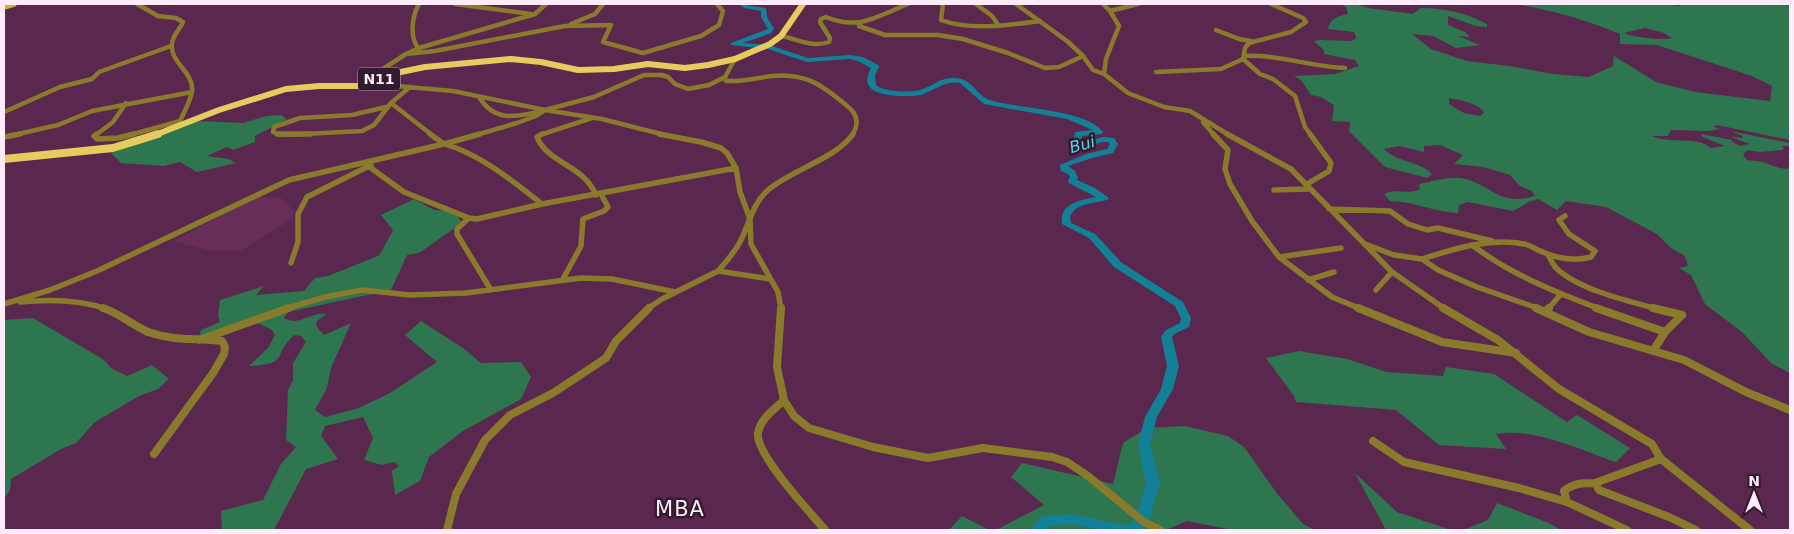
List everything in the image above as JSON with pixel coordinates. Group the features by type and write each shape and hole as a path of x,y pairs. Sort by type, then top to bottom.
{"highway":[{"name":"N11","path":"4,159 113,148 145,140 180,122 286,89 319,86 357,86 410,69 497,60 524,60 571,69 602,70 648,64 685,68 697,67 735,59 760,50 770,44 782,36 802,4"}],"main road":[{"path":"4,7 14,4"}],"street":[{"path":"126,103 113,122 94,136 97,139 118,138 180,122 192,92 189,76 177,64 171,46 182,25 181,19 158,16 137,4"},
{"path":"419,4 414,10 414,23 411,35 414,44 419,49"},
{"path":"455,4 497,11 535,14"},
{"path":"357,86 406,54 434,43 535,14 546,4"},
{"path":"565,26 595,14 603,4"},
{"path":"406,54 435,51 565,26 611,25 603,42 643,53 701,36 719,25 723,11 717,4"},
{"path":"859,25 908,4"},
{"path":"944,4 940,18 943,22 999,26 1040,21"},
{"path":"976,4 992,16 999,26"},
{"path":"1016,4 1067,41 1083,56 1093,70 1104,74 1128,92 1164,107 1190,111 1291,169 1392,272 1445,310 1498,340 1559,389 1652,444 1661,459 1750,530"},
{"path":"1103,4 1110,11 1119,26 1105,57 1104,74"},
{"path":"1110,11 1138,4"},
{"path":"1216,30 1239,39 1251,41 1291,33 1306,22 1303,18 1270,4"},
{"path":"782,36 798,42 824,44 829,42 830,38 820,22 821,19 830,18 838,22 859,25 872,32 885,35 938,35 968,40 1045,68 1059,67 1083,56"},
{"path":"1244,58 1246,47 1251,41"},
{"path":"4,112 60,87 92,79 100,72 171,46"},
{"path":"1156,72 1206,71 1221,68 1244,58 1265,54 1323,66 1345,68"},
{"path":"1244,58 1260,74 1273,79 1295,96 1305,126 1331,163 1329,172 1307,186 1274,190"},
{"path":"479,97 484,108 506,117 543,111 594,97 650,74 668,77 674,84 688,89 708,85 725,77 735,59"},
{"path":"447,530 456,494 485,440 510,415 553,392 606,358 616,341 648,308 675,292 709,277 718,270 734,253 750,219 766,193 802,168 848,141 856,131 857,116 847,104 816,81 774,76 731,82 726,81 725,77"},
{"path":"357,86 410,87 453,91 543,111 593,117 721,148 727,153 736,168 740,192 750,219 751,244 778,292 781,307 777,367 784,400 794,416 809,428 873,447 928,458 983,448 1052,456 1067,462 1088,476 1144,522 1160,530"},
{"path":"388,105 380,121 372,128 362,131 281,134 273,132 274,127 281,123 297,119 350,116 388,105 410,87"},
{"path":"4,137 58,126 92,111 126,103 192,92"},
{"path":"388,105 444,144 458,148 480,159 542,204"},
{"path":"6,303 51,288 187,229 283,181 444,144 517,123 536,116 543,111"},
{"path":"563,279 581,246 583,219 604,211 608,207 584,176 544,148 537,137 544,132 575,125 593,117"},
{"path":"1201,119 1228,150 1224,169 1230,184 1252,221 1279,257 1308,280 1332,297 1442,342 1517,354"},
{"path":"290,263 298,242 298,214 307,197 389,158"},
{"path":"364,163 404,192 469,218 488,217 542,204 736,168"},
{"path":"1329,209 1390,211 1408,224 1427,230 1438,228 1493,241 1527,245 1548,255 1576,260 1589,258 1595,254 1595,252 1569,234 1560,220 1565,216"},
{"path":"469,218 457,230 457,234 472,260 483,273 491,290"},
{"path":"1364,244 1394,255 1422,259 1493,241"},
{"path":"1527,245 1534,241"},
{"path":"1472,245 1494,262 1561,294 1665,332"},
{"path":"1279,257 1341,248"},
{"path":"1548,255 1556,268 1584,283 1632,302 1682,315 1665,332 1653,351"},
{"path":"1422,259 1438,270 1469,284 1546,312 1589,332 1694,364 1746,392 1790,410"},
{"path":"718,270 770,279"},
{"path":"1308,280 1334,272"},
{"path":"1376,290 1392,272"},
{"path":"200,340 293,306 325,297 362,290 427,295 466,293 563,279 612,279 675,292"},
{"path":"44,300 51,288"},
{"path":"1546,312 1561,294"},
{"path":"6,303 65,300 107,309 132,324 164,337 178,340 222,341 225,347 224,354 213,373 154,454"},
{"path":"784,400 763,420 758,431 758,442 786,485 825,530"},
{"path":"1372,441 1404,462 1414,466 1519,488 1567,502 1627,530"},
{"path":"1567,502 1564,491 1570,485 1595,483 1661,459"},
{"path":"1595,483 1599,490 1669,516 1696,530"}],"shaded area":[{"path":"253,197 281,198 295,212 292,219 240,251 209,251 174,241"}],"green space":[{"path":"1340,4 1356,4 1368,8 1413,14 1421,8 1438,9 1463,14 1479,20 1487,24 1487,27 1476,26 1448,16 1448,25 1465,32 1470,37 1458,36 1480,45 1456,48 1433,36 1412,34 1431,49 1467,61 1553,74 1589,77 1613,66 1614,56 1656,82 1695,92 1770,101 1772,86 1752,76 1657,45 1620,44 1620,34 1607,29 1556,12 1515,4 1659,4 1680,6 1680,4 1790,4 1790,140 1717,125 1713,127 1720,129 1709,131 1671,130 1668,136 1652,136 1666,140 1699,142 1710,148 1725,146 1703,137 1701,134 1732,140 1732,142 1740,146 1750,144 1731,137 1742,138 1743,136 1730,131 1790,143 1790,146 1782,146 1784,149 1782,150 1759,152 1747,150 1743,155 1747,160 1763,162 1779,168 1788,169 1790,167 1790,373 1771,363 1742,332 1705,304 1691,275 1679,268 1688,266 1685,256 1671,248 1657,234 1606,207 1566,201 1557,210 1538,199 1513,211 1468,202 1459,205 1458,213 1440,211 1399,201 1390,201 1384,194 1394,191 1415,191 1420,189 1419,184 1454,178 1466,179 1498,195 1514,199 1535,196 1532,191 1520,186 1510,175 1483,167 1454,164 1463,155 1440,145 1424,146 1424,152 1399,146 1384,149 1395,157 1427,169 1432,174 1427,178 1385,167 1349,131 1350,122 1332,121 1334,105 1321,97 1311,95 1301,80 1294,76 1335,74 1359,66 1355,60 1324,54 1324,50 1314,41 1352,41 1356,38 1354,32 1328,29 1335,18 1348,14 1346,7","holes":["1645,28 1664,33 1672,38 1648,38 1624,33","1449,98 1474,104 1484,113 1480,116 1464,113 1449,104"]},
{"path":"281,115 287,119 255,136 255,142 233,150 227,147 207,156 228,159 236,163 197,172 180,162 164,166 121,163 111,153 198,121 243,123 266,116"},
{"path":"414,199 434,210 454,211 462,223 419,253 407,255 391,290 288,312 284,318 295,321 326,314 317,321 316,326 324,335 351,323 331,368 327,388 315,410 325,417 359,408 390,393 437,362 405,335 421,321 463,348 481,363 521,362 531,377 521,399 463,431 429,457 420,481 395,495 392,471 399,466 394,462 382,465 364,460 373,438 363,417 325,426 321,436 338,459 306,469 274,530 222,530 221,511 263,500 281,464 296,447 286,440 288,390 293,380 293,363 306,342 301,336 294,335 275,361 249,366 268,348 275,335 272,330 258,323 199,336 201,330 220,322 218,316 220,300 264,286 256,295 304,291 315,278 328,276 378,256 393,230 381,215"},
{"path":"33,318 104,360 111,368 127,376 152,365 169,379 158,389 139,396 95,422 76,443 61,449 11,479 10,490 4,499 4,320"},
{"path":"1299,351 1347,359 1387,372 1443,376 1446,367 1494,374 1567,422 1577,415 1630,448 1616,462 1556,441 1525,434 1496,434 1506,449 1439,445 1396,410 1296,402 1294,396 1266,358"},
{"path":"1185,426 1228,436 1244,447 1276,492 1303,524 1315,530 1233,530 1187,521 1166,530 996,530 1044,505 1011,477 1022,463 1113,484 1123,443 1147,428"},
{"path":"1355,473 1397,512 1451,530 1386,530"},
{"path":"1497,503 1549,523 1561,530 1463,530 1488,520"},
{"path":"962,516 989,530 949,530"}],"waterway":[{"name":"Bui","path":"742,4 746,7 764,9 764,17 771,29 769,32 733,44 769,47 807,60 850,57 860,59 875,67 871,81 872,86 879,91 885,92 918,93 945,81 962,81 987,102 1069,117 1096,128 1099,132 1078,134 1077,142 1084,145 1103,139 1111,140 1114,144 1110,151 1064,165 1064,169 1071,172 1074,177 1072,181 1104,198 1084,202 1072,208 1067,212 1067,224 1092,236 1118,265 1179,304 1186,318 1185,325 1170,332 1166,337 1173,366 1167,389 1151,417 1144,445 1153,483 1142,521 1134,529 1122,530 1072,519 1045,521 1038,530"}],"district":[{"name":"MBA","path":"680,509"}]}
